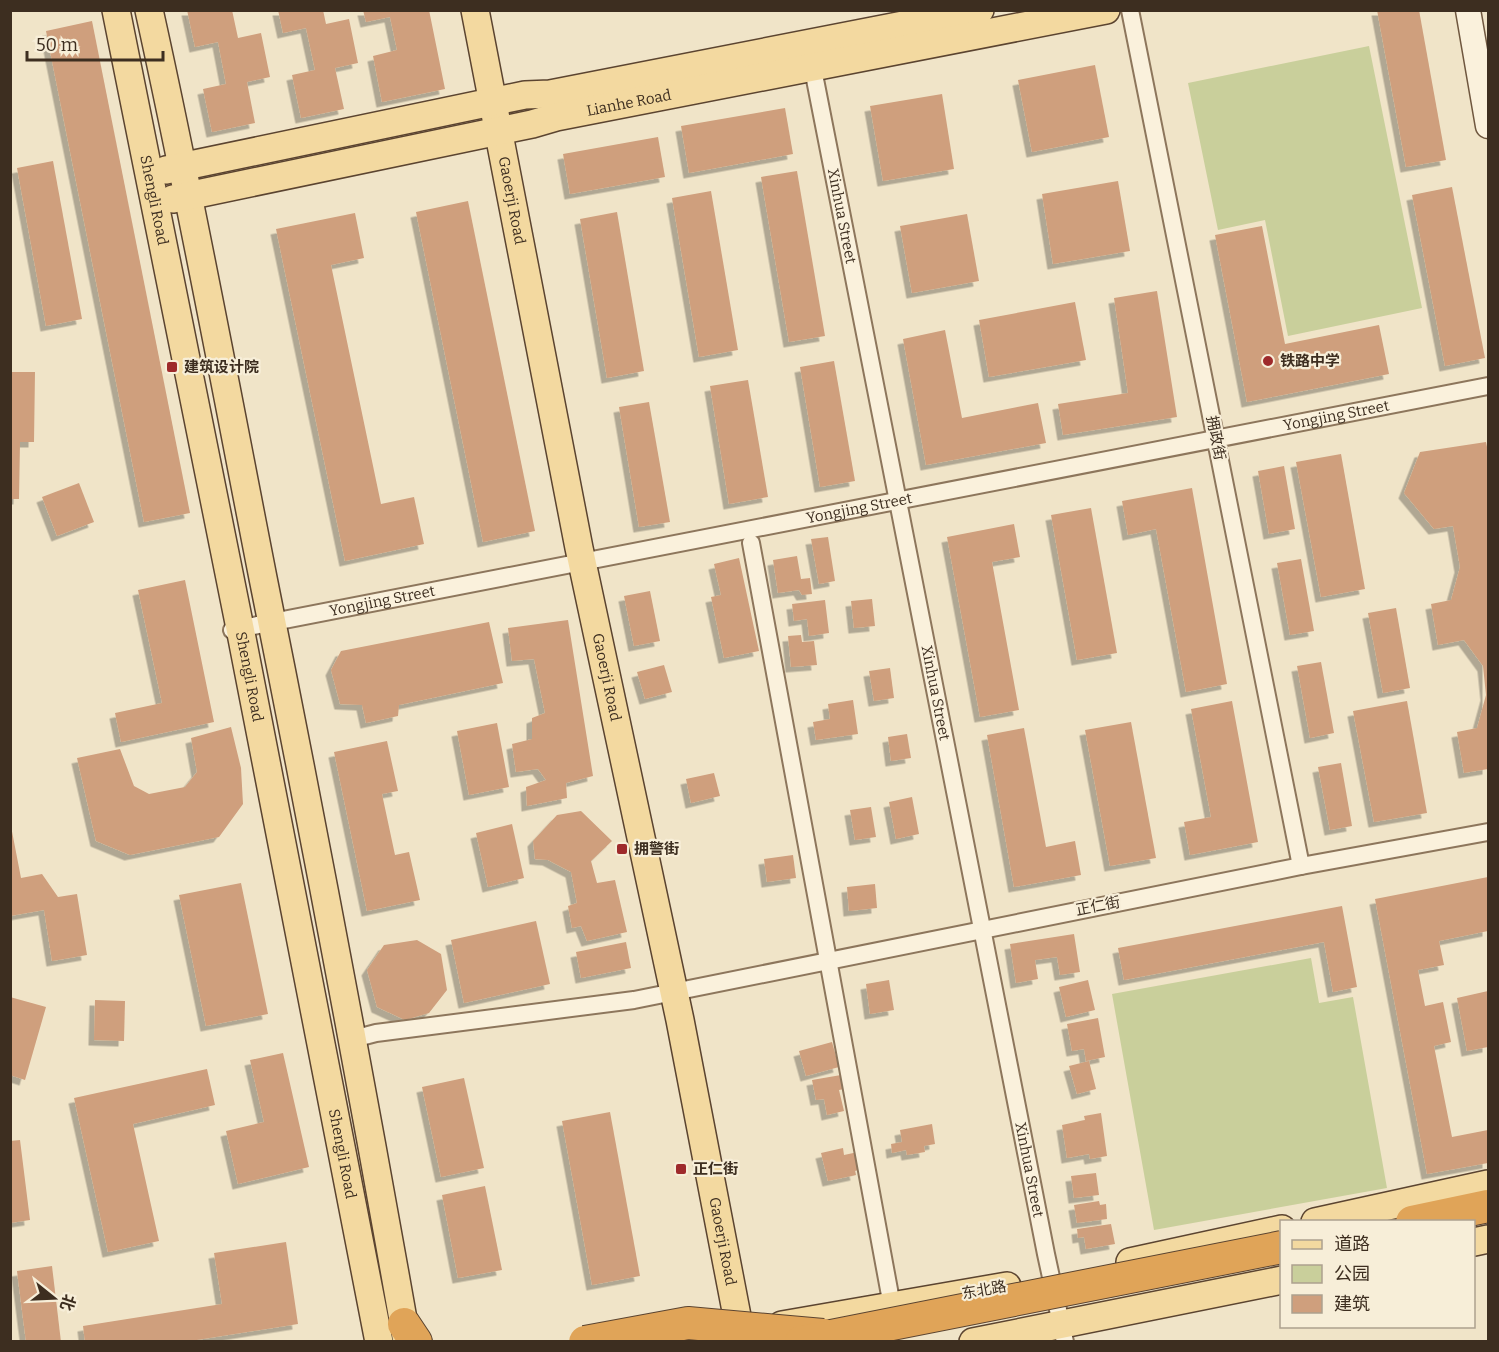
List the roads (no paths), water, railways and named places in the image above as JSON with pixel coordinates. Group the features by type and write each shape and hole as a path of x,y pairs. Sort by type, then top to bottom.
{"highway":[{"path":"1417,1220 1488,1206"},
{"name":"东北路","path":"801,1341 836,1336 1280,1247"},
{"path":"910,1341 1280,1268"},
{"path":"585,1341 688,1323 836,1336"}],"main road":[{"name":"Shengli Road","path":"116,10 235,630 401,1337"},
{"name":"Shengli Road","path":"149,10 184,168 353,1039 401,1337"},
{"name":"Gaoerji Road","path":"475,10 583,562 674,992 741,1337"},
{"name":"Lianhe Road","path":"154,203 532,124 811,55 980,10"},
{"name":"Lianhe Road","path":"148,173 184,168 525,95 550,94 1106,10"},
{"path":"1468,10 1488,126"},
{"path":"1320,1220 1488,1184"},
{"name":"东北路","path":"684,1341 741,1337 892,1306 1051,1279 1280,1229"},
{"path":"973,1341 1063,1332 1280,1280"}],"street":[{"name":"拥政街","path":"1130,10 1301,866"},
{"name":"Xinhua Street","path":"811,55 1063,1332"},
{"name":"Yongjing Street","path":"235,630 1488,386"},
{"path":"751,543 892,1306"},
{"name":"正仁街","path":"353,1039 376,1033 634,1000 1301,866 1488,832"}],"place":[{"name":"铁路中学","path":"1268,361"},
{"name":"建筑设计院","path":"172,367"},
{"name":"拥警街","path":"622,849"},
{"name":"正仁街","path":"681,1169"}]}
